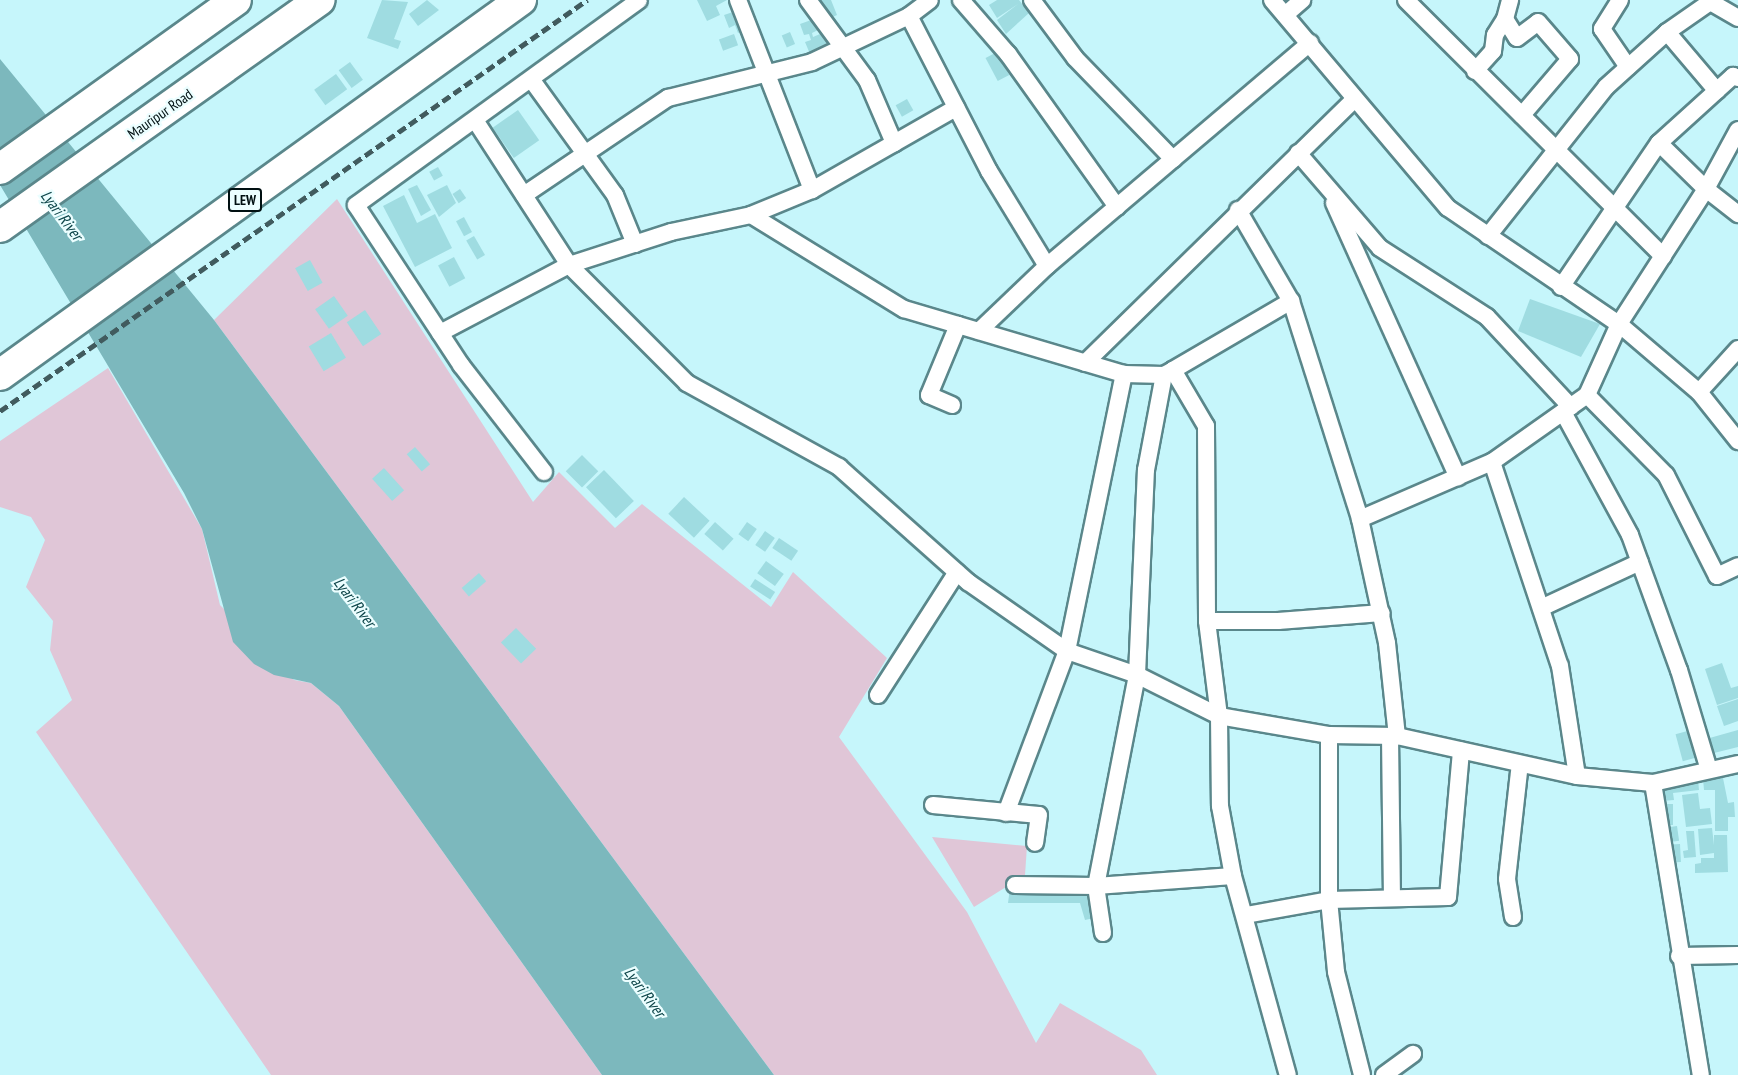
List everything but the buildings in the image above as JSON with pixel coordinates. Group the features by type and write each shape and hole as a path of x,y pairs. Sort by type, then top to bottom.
{"highway":[{"path":"0,169 236,0"},
{"name":"Mauripur Road","path":"0,227 320,0"},
{"name":"LEW","path":"0,375 489,26 521,0"}],"street":[{"path":"544,472 440,333 356,205 639,0"},
{"path":"738,0 812,190"},
{"path":"808,0 841,48 867,80 894,144"},
{"path":"524,195 669,98 812,62 909,16 930,0"},
{"path":"961,0 1008,54 1117,207"},
{"path":"1032,0 1075,58 1173,159"},
{"path":"1272,0 1310,43 1354,100 1448,208 1561,287 1619,324 1699,392 1738,441"},
{"path":"1285,15 1302,0"},
{"path":"1475,71 1493,51 1495,34 1505,20 1510,0"},
{"path":"1620,0 1602,29 1628,67"},
{"path":"1488,236 1606,87 1667,32 1710,1 1738,18"},
{"path":"1413,2 1475,71 1663,256"},
{"path":"909,16 989,171 1047,266"},
{"path":"1505,20 1518,38 1538,22 1570,59 1522,115"},
{"path":"1667,32 1717,91"},
{"path":"979,331 1047,266 1310,43"},
{"path":"1561,287 1659,143 1733,76 1738,78"},
{"path":"531,79 583,155 615,195 635,244"},
{"path":"1085,363 1238,210 1354,100"},
{"path":"440,333 569,265 671,231 751,215 812,190 956,108"},
{"path":"475,120 569,265 687,383 840,467 957,572 1067,651 1137,675 1218,716 1329,735 1394,736 1576,777 1653,783 1738,764"},
{"path":"1360,519 1492,462 1587,396 1619,324 1706,189 1738,130"},
{"path":"1659,143 1706,189 1738,214"},
{"path":"1298,153 1380,248 1487,317 1567,410 1630,535 1709,770"},
{"path":"1326,186 1458,477"},
{"path":"1238,210 1291,301 1360,519 1382,613 1394,736 1392,895"},
{"path":"751,215 904,309 1124,374 1168,373 1291,301"},
{"path":"952,405 929,395 958,325"},
{"path":"1699,392 1738,349"},
{"path":"1168,373 1206,426 1207,621 1218,716 1220,806 1233,876 1246,915 1288,1075"},
{"path":"1103,933 1096,886 1137,675 1146,470 1168,373"},
{"path":"1006,813 1067,651 1124,374"},
{"path":"1587,396 1666,475 1717,576 1738,566"},
{"path":"1492,462 1560,666 1576,777"},
{"path":"1541,608 1640,562"},
{"path":"878,695 957,572"},
{"path":"1207,621 1278,621 1382,613"},
{"path":"1329,735 1329,900 1335,972 1362,1075"},
{"path":"1246,915 1329,900 1392,895 1449,897 1461,751"},
{"path":"1513,917 1507,879 1520,764"},
{"path":"1653,783 1679,956 1701,1075"},
{"path":"933,805 1039,815 1035,843"},
{"path":"1016,885 1096,886 1233,876"},
{"path":"1679,956 1738,955"},
{"path":"1384,1075 1413,1054"}],"shaded area":[{"path":"337,199 533,502 559,472 615,528 642,504 771,607 793,572 887,658 839,737 967,912 1036,1043 1060,1003 1141,1050 1157,1075 774,1075 214,320"},
{"path":"108,368 202,529 220,605 294,680 311,683 339,706 602,1075 271,1075 36,732 72,700 50,650 53,621 26,587 45,540 31,517 0,507 0,441"},
{"path":"932,837 1027,846 1025,875 974,907"}],"water":[{"name":"Lyari River","path":"0,59 214,320 774,1075 602,1075 339,706 311,683 274,675 254,664 233,642 202,529 184,493 0,185"}],"railway":[{"path":"0,411 587,0"}]}
